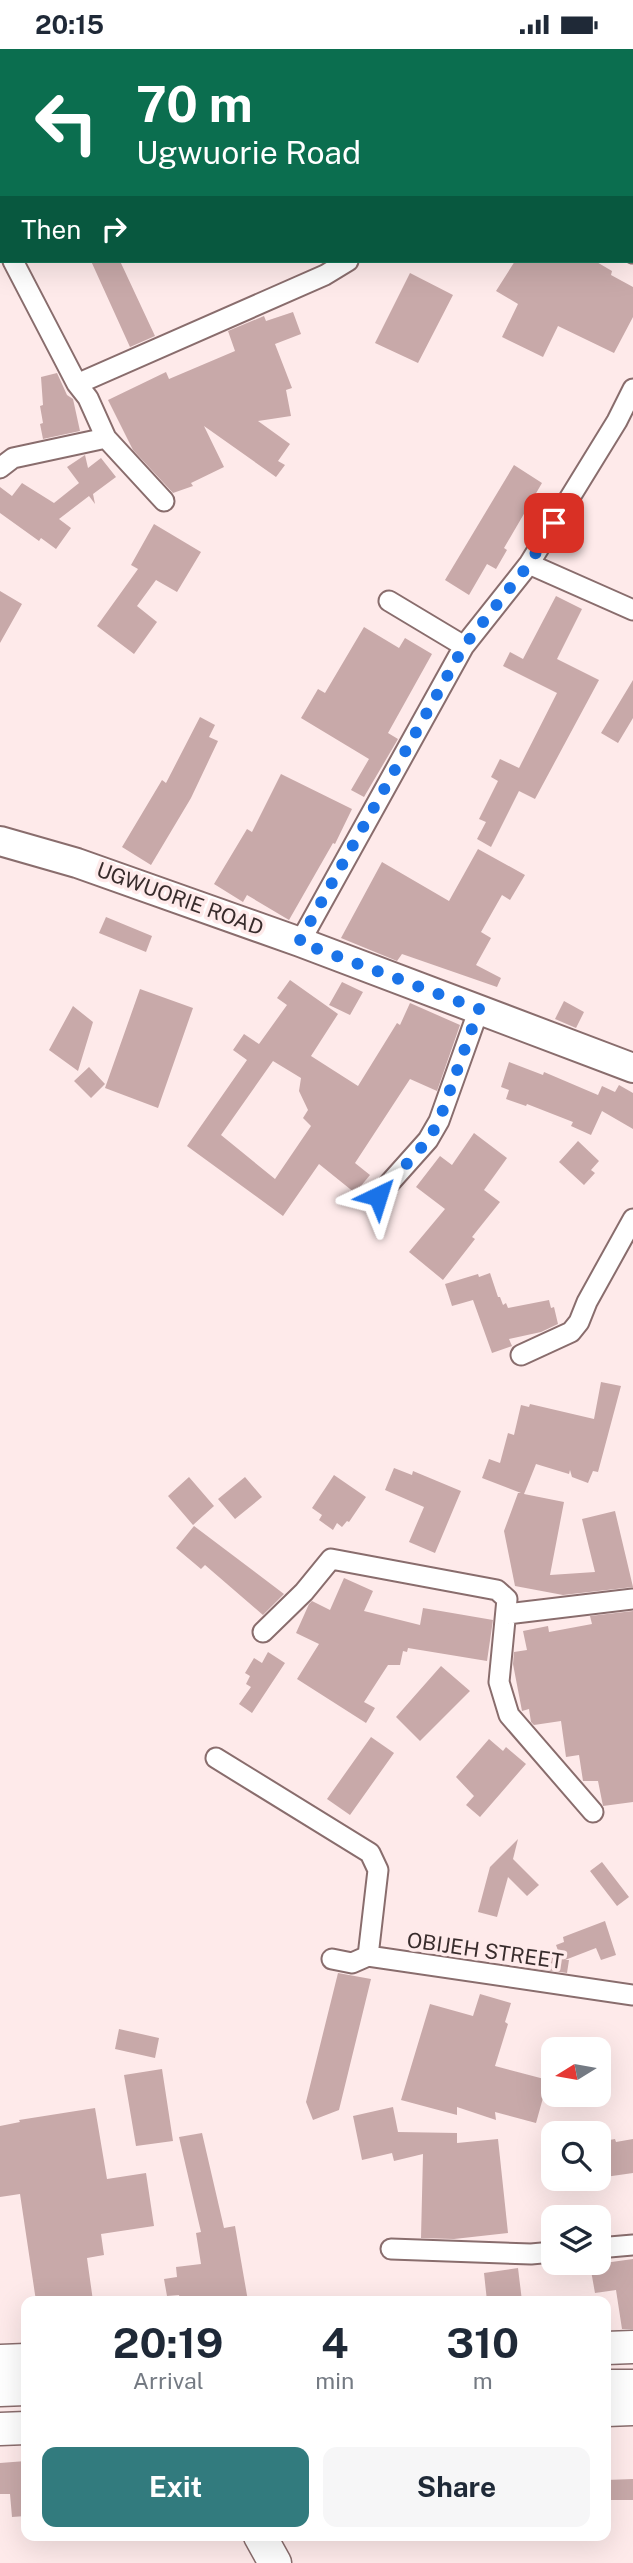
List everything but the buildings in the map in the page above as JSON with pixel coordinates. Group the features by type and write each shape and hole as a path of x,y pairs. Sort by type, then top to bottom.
{"main road":[{"path":"611,2348 633,2347"},
{"path":"0,2361 21,2360"},
{"path":"611,2367 633,2367"},
{"path":"611,2386 633,2386"},
{"path":"0,2390 21,2389"},
{"path":"0,2405 21,2404"},
{"path":"611,2410 633,2409"},
{"path":"0,2429 21,2428"}],"street":[{"path":"14,263 76,384 89,398 106,438 163,501"},
{"path":"76,384 325,275 345,263"},
{"path":"299,942 464,646 529,564 617,421 633,389"},
{"path":"0,468 13,459 106,438"},
{"path":"529,564 633,610"},
{"path":"389,601 464,646"},
{"name":"UGWUORIE ROAD","path":"0,841 77,863 299,942 633,1068"},
{"path":"378,1196 428,1140 439,1121 479,1009"},
{"path":"521,1355 571,1332 579,1322 587,1302 633,1219"},
{"path":"263,1632 304,1592 331,1559 497,1590 507,1599 499,1682 509,1715 593,1812"},
{"path":"507,1614 633,1599"},
{"path":"216,1758 370,1853 378,1870 368,1956"},
{"name":"OBIJEH STREET","path":"332,1959 352,1963 368,1956 633,1995"},
{"path":"611,2247 633,2245"},
{"path":"391,2249 541,2253"}],"route":[{"path":"378,1196 428,1140 439,1121 479,1009 299,942 464,646 529,564 554,523"}]}
